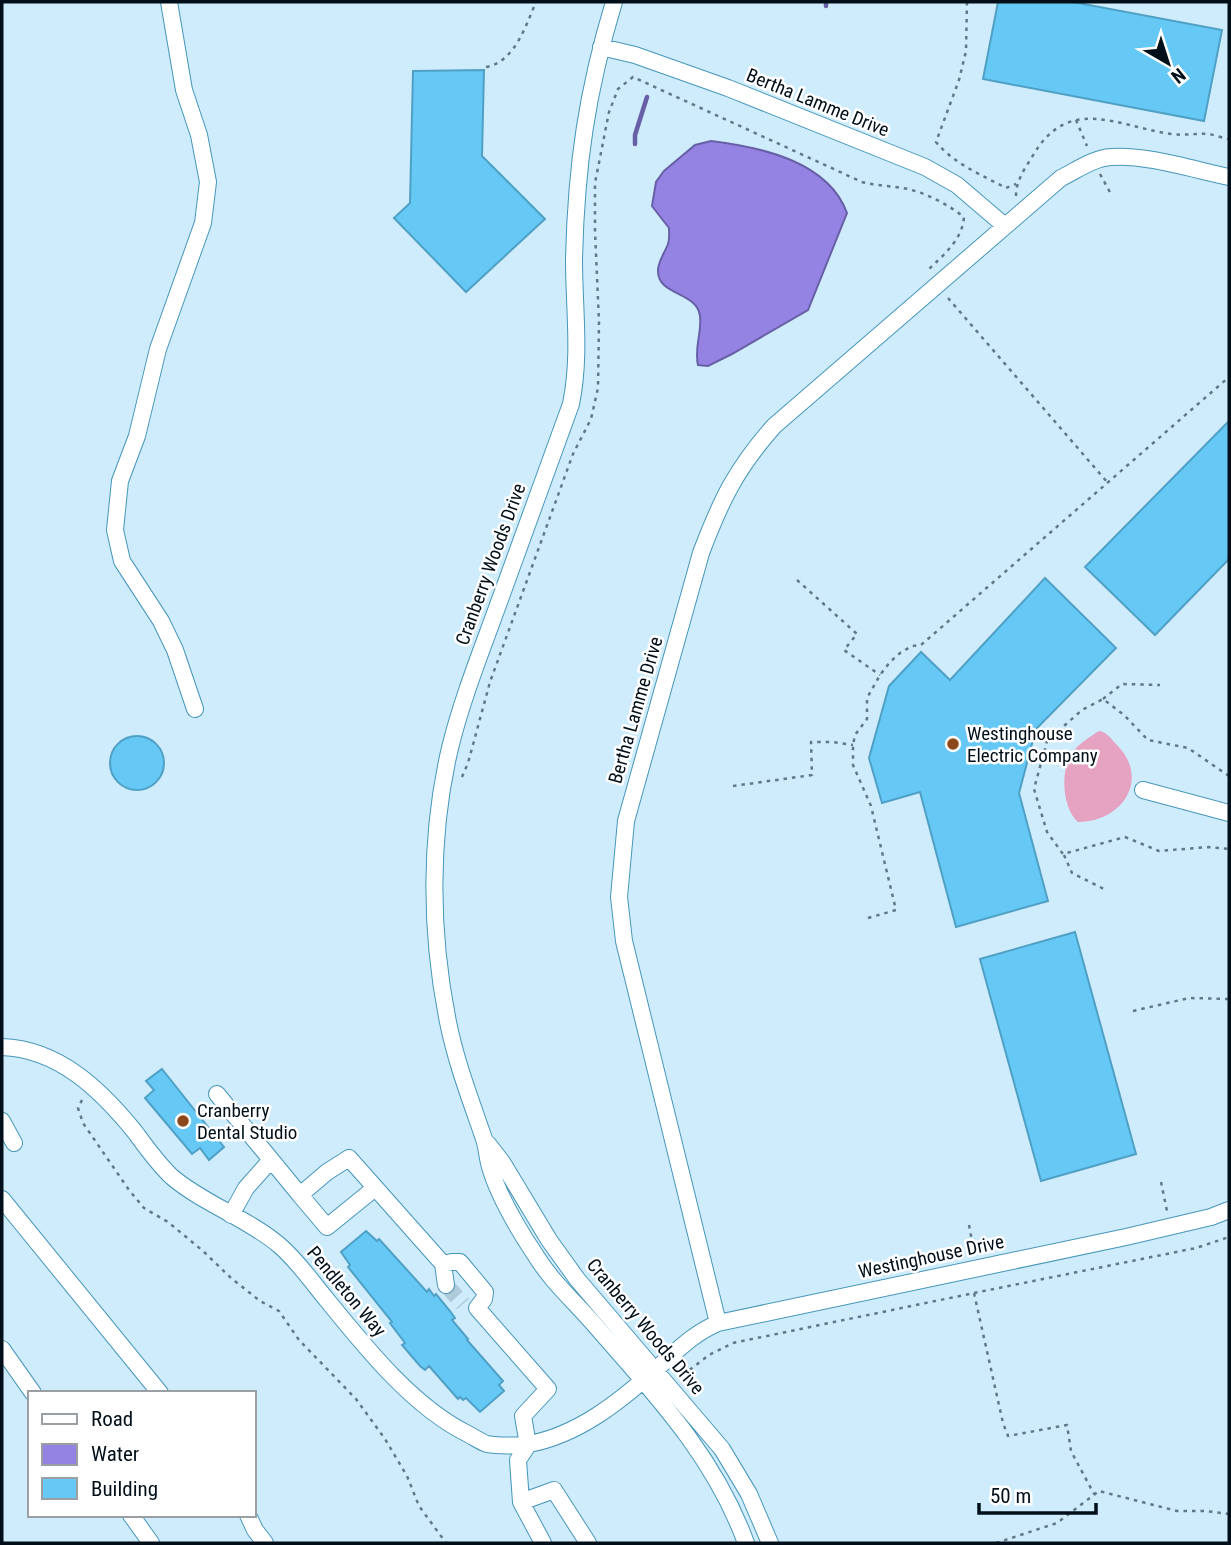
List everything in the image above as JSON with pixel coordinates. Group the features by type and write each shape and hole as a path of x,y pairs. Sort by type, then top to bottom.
{"street":[{"path":"169,2 184,90 199,135 208,182 203,223 158,349 137,436 120,481 115,530 122,561 175,650 195,709"},
{"name":"Cranberry Woods Drive","path":"614,2 601,47 580,145 574,262 577,367 572,404 458,718 450,749 437,834 434,884 441,979 456,1056 485,1139 490,1168 500,1193 537,1259 559,1289 712,1435 733,1464 749,1494 769,1543"},
{"name":"Bertha Lamme Drive","path":"601,47 635,55 728,88 925,167 957,185 1005,226"},
{"name":"Bertha Lamme Drive","path":"718,1323 624,941 619,897 626,821 701,553 716,513 732,481 774,426 1061,178 1088,164 1111,157 1140,159 1229,177"},
{"path":"1143,790 1229,813"},
{"name":"Pendleton Way","path":"2,1047 20,1048 46,1056 105,1096 171,1176 276,1243 299,1264 361,1341 400,1382 450,1425 486,1444 528,1444 570,1432 607,1409 649,1375"},
{"path":"216,1094 327,1227 375,1188"},
{"path":"2,1121 14,1143"},
{"path":"300,1195 349,1158 443,1264 446,1284"},
{"path":"231,1215 246,1188 270,1161"},
{"path":"2,1199 158,1391"},
{"name":"Westinghouse Drive","path":"649,1375 689,1339 718,1323 1126,1237 1211,1217 1229,1210"},
{"path":"443,1264 460,1262 485,1292 484,1299 470,1306 548,1389 523,1416 528,1444 518,1461 521,1502 543,1543"},
{"path":"2,1349 32,1391"},
{"name":"Cranberry Woods Drive","path":"649,1375 712,1469 746,1543"},
{"path":"521,1502 554,1490 589,1543"},
{"path":"732,1511 737,1543"},
{"path":"132,1517 151,1543"},
{"path":"249,1517 265,1543"}],"path":[{"path":"486,67 505,59 511,52 537,2"},
{"path":"967,2 966,51 959,80 936,142 958,162 1006,188 1016,184"},
{"path":"633,77 862,182 924,194 951,206 964,217 963,231 948,251 926,272"},
{"path":"1016,199 1016,184 1035,152 1049,134 1076,119 1092,117 1168,134 1208,134 1229,139"},
{"path":"937,285 1108,483"},
{"path":"868,918 896,910 871,806 853,765 855,736 867,719 867,698 880,675 900,653 912,646 921,645 1229,377"},
{"path":"797,580 857,634 844,650 880,675"},
{"path":"1104,890 1072,873 1063,854 1047,832 1034,789 1047,741 1082,710 1103,699 1122,684 1160,685"},
{"path":"1103,699 1124,715 1147,740 1188,748 1229,776"},
{"path":"733,786 811,775 811,742 833,741 853,745"},
{"path":"1063,854 1125,836 1159,850 1209,847 1229,849"},
{"path":"1133,1011 1189,999 1229,999"},
{"path":"91,1085 78,1108 80,1116 129,1190 144,1208 168,1222 260,1301 279,1311 299,1340 356,1399 385,1439 407,1476 419,1506 446,1543"},
{"path":"683,1374 709,1354 733,1343 1196,1248 1229,1237"},
{"path":"974,1293 1008,1436 1067,1424 1071,1451 1094,1494"},
{"path":"996,1543 1057,1524 1100,1491 1177,1511 1229,1514"}],"shaded area":[{"path":"1099,731 1108,736 1126,757 1131,771 1131,784 1127,796 1108,815 1078,822 1069,808 1064,789 1068,760 1074,750"}],"water":[{"path":"711,141 771,153 809,169 838,195 847,213 808,310 708,366 698,365 700,316 697,308 685,297 664,285 659,278 658,267 669,242 669,228 652,206 656,182 664,171 695,145"}],"building":[{"path":"998,2 1073,2 1222,30 1204,121 983,79"},
{"path":"484,70 482,156 545,219 466,292 394,218 410,203 413,71"},
{"path":"1229,421 1229,559 1155,635 1085,567"},
{"name":"Westinghouse Electric Company","path":"1045,578 1116,648 1036,729 1019,793 1048,901 956,927 920,792 882,803 869,758 889,686 921,652 950,680"},
{"path":"137,736 156,744 164,763 156,782 137,790 118,782 110,763 118,744"},
{"path":"1075,932 1136,1154 1041,1181 980,959"},
{"name":"Cranberry Dental Studio","path":"162,1069 224,1147 209,1160 200,1148 192,1154 145,1098 154,1090 146,1081"},
{"path":"366,1231 377,1241 379,1239 427,1292 429,1289 434,1296 436,1294 455,1318 452,1320 467,1340 503,1381 499,1385 504,1391 480,1412 466,1398 458,1399 429,1366 425,1370 420,1366 402,1345 405,1343 390,1323 392,1322 348,1267 350,1265 341,1252"}],"waterway":[{"path":"635,144 635,135 647,97"}],"tunnel":[{"path":"446,1285 463,1304"}],"place":[{"name":"Westinghouse Electric Company","path":"953,744"},
{"name":"Cranberry Dental Studio","path":"183,1121"}]}
